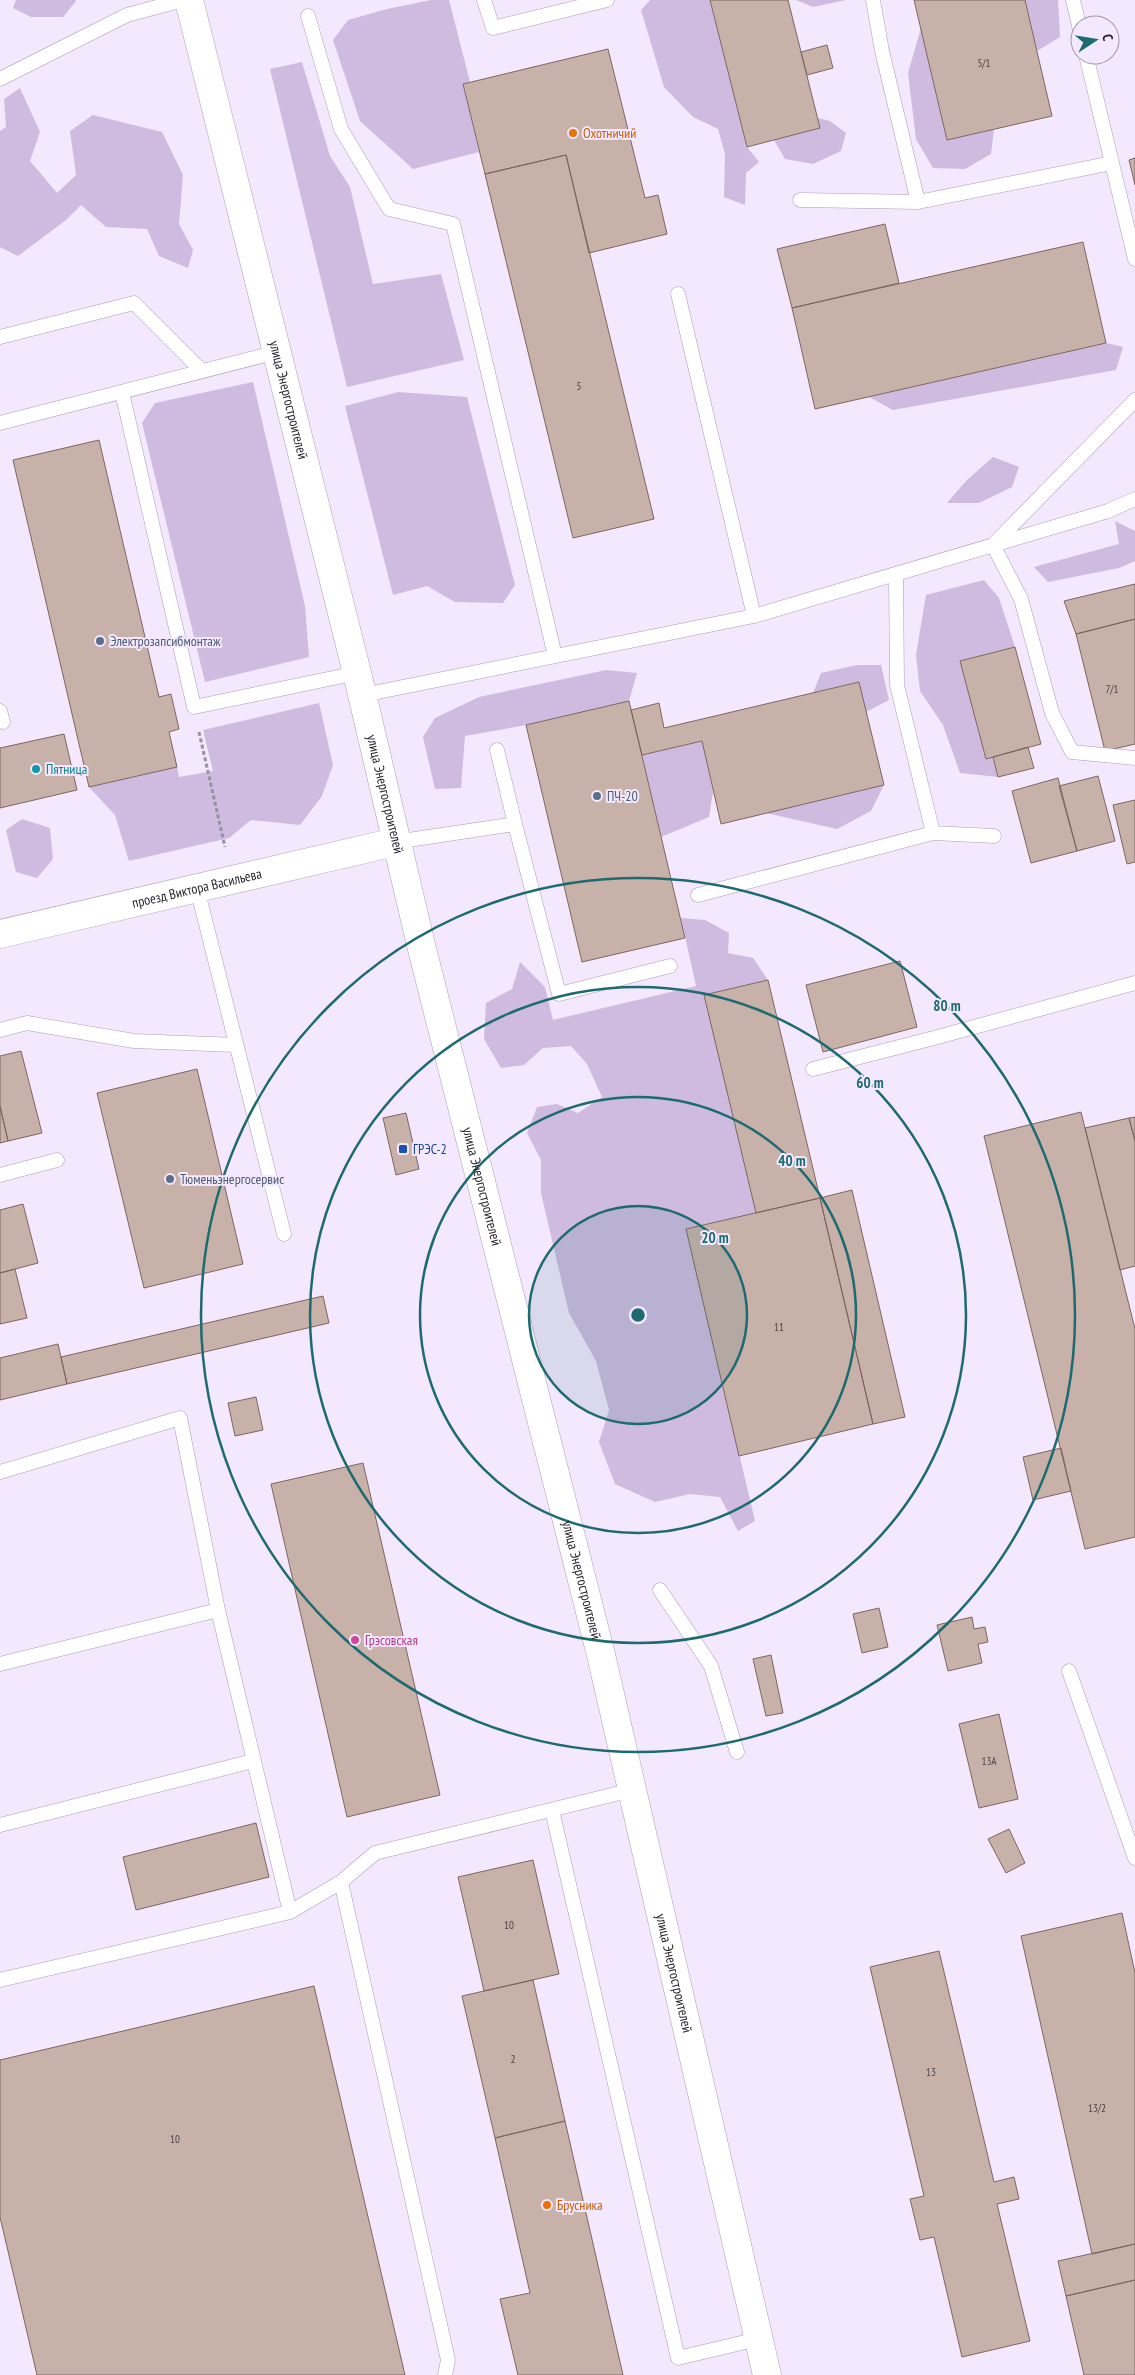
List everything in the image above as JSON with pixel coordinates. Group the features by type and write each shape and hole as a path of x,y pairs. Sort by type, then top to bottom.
{"main road":[{"name":"улица Энергостроителей","path":"190,0 360,684 395,842 602,1655 767,2375"},
{"name":"проезд Виктора Васильева","path":"0,934 395,842"}],"lane":[{"path":"0,79 127,15 184,0"},
{"path":"484,0 493,28 607,0"},
{"path":"873,0 882,50 918,202"},
{"path":"1073,0 1076,15"},
{"path":"308,16 341,129 389,209 454,224 555,656"},
{"path":"1088,65 1135,259"},
{"path":"800,200 918,202 1112,163"},
{"path":"678,294 754,616"},
{"path":"0,337 134,303 202,371"},
{"path":"0,423 277,352"},
{"path":"122,392 194,707 555,656 754,616 1108,511 1135,499"},
{"path":"993,545 1135,400"},
{"path":"993,545 1021,599 1052,713 1072,752 1135,758"},
{"path":"896,574 897,685 933,833"},
{"path":"498,750 514,824 559,994 670,966"},
{"path":"395,842 514,824"},
{"path":"698,895 933,833 994,836"},
{"path":"197,888 284,1234"},
{"path":"813,1069 1135,983"},
{"path":"0,1030 27,1023 134,1041 236,1045"},
{"path":"0,1175 57,1160"},
{"path":"0,1472 180,1418 218,1610 290,1912"},
{"path":"660,1590 711,1666 737,1752"},
{"path":"0,1664 218,1610"},
{"path":"1069,1670 1132,1843 1135,1858"},
{"path":"0,1825 253,1761"},
{"path":"0,1980 290,1912 341,1882 375,1853 632,1790"},
{"path":"552,1810 678,2358 758,2339"},
{"path":"341,1882 448,2360 445,2375"}],"path":[{"path":"194,707 233,880"}],"shaded area":[{"path":"16,0 76,1 63,17 31,17 13,8"},
{"path":"431,0 449,0 470,82 463,84 479,152 413,169 360,121 333,40 348,20 387,9"},
{"path":"650,0 710,0 747,147 759,162 746,173 745,205 724,197 725,154 718,129 693,117 664,87 641,10"},
{"path":"796,0 846,0 813,7"},
{"path":"1025,0 1058,0 1060,37 1037,51"},
{"path":"921,28 947,140 994,129 991,154 965,169 933,168 916,139 908,73"},
{"path":"302,62 330,156 350,187 373,284 441,274 464,360 347,387 270,69"},
{"path":"20,88 40,132 30,161 57,193 76,175 70,131 93,115 162,132 183,175 179,224 193,250 188,268 159,256 147,229 106,227 81,205 66,220 18,256 0,247 0,131 6,127 4,99"},
{"path":"818,118 830,121 846,133 841,151 813,164 785,159 774,140 820,128"},
{"path":"1106,343 1123,347 1116,370 893,410 869,397"},
{"path":"253,382 305,606 309,657 205,682 142,423 155,403"},
{"path":"398,392 467,397 515,585 503,603 455,602 427,586 393,595 345,406"},
{"path":"993,457 1019,467 1012,487 979,503 947,503 966,481"},
{"path":"1115,521 1135,531 1135,561 1119,568 1048,582 1034,567 1119,544"},
{"path":"984,580 999,598 1015,647 960,662 986,758 993,757 998,777 960,773 943,725 920,691 916,655 926,595"},
{"path":"857,665 881,665 889,700 866,712 859,682 813,693 821,673"},
{"path":"606,670 637,673 629,701 526,725 465,736 461,788 435,789 423,737 435,718 479,697"},
{"path":"319,703 333,765 322,796 300,825 251,820 229,838 129,861 115,815 89,787 177,767 179,777 213,771 203,730"},
{"path":"702,741 713,792 709,817 661,837 642,755"},
{"path":"884,785 871,811 837,829 766,813"},
{"path":"22,819 50,828 53,859 37,878 16,872 6,830"},
{"path":"681,918 705,920 729,933 728,953 753,958 768,980 705,995 756,1213 686,1229 755,1521 738,1531 720,1497 690,1494 655,1502 615,1484 599,1442 609,1410 596,1361 569,1313 541,1193 541,1160 527,1133 537,1107 557,1104 578,1113 602,1097 587,1064 571,1046 543,1048 524,1065 501,1068 484,1039 486,1003 512,989 520,962 545,987 553,1020 696,986"}],"building":[{"path":"710,0 788,0 820,128 747,147"},
{"path":"914,0 1025,0 1052,116 947,140"},
{"path":"827,45 833,68 807,75 801,52"},
{"path":"608,49 645,198 658,195 667,234 589,253 566,155 485,174 463,84"},
{"path":"566,155 654,519 573,538 485,174"},
{"path":"1135,158 1135,185 1129,160"},
{"path":"885,224 899,283 792,308 777,249"},
{"path":"1083,242 1106,343 815,409 792,308"},
{"name":"Электрозапсибмонтаж","path":"99,440 159,697 171,694 179,729 169,732 177,767 89,787 13,460"},
{"path":"1135,584 1135,619 1076,634 1064,601"},
{"path":"1135,619 1135,744 1105,751 1076,634"},
{"path":"1015,647 1041,744 986,759 960,661"},
{"path":"859,682 884,785 721,824 702,741 642,755 631,710 659,703 664,728"},
{"name":"ПЧ-20","path":"629,701 685,938 582,962 526,725"},
{"name":"Пятница","path":"64,734 77,790 0,808 0,748"},
{"path":"1028,747 1034,768 998,777 993,757"},
{"path":"1098,776 1115,841 1077,851 1059,786"},
{"path":"1058,778 1077,851 1031,863 1012,791"},
{"path":"1135,800 1135,862 1127,864 1113,805"},
{"path":"900,961 917,1027 823,1052 806,985"},
{"path":"768,980 820,1198 756,1213 704,995"},
{"path":"21,1051 42,1133 8,1141 0,1106 0,1056"},
{"name":"Тюменьэнергосервис","path":"197,1069 243,1264 144,1288 97,1093"},
{"path":"0,1106 8,1141 0,1143"},
{"path":"1081,1112 1135,1329 1135,1537 1085,1549 984,1136"},
{"path":"406,1113 419,1169 396,1175 383,1118"},
{"path":"1135,1117 1135,1141 1129,1118"},
{"path":"1129,1118 1135,1141 1135,1266 1120,1270 1085,1128"},
{"path":"852,1190 905,1417 873,1424 820,1198"},
{"path":"820,1198 873,1424 739,1456 686,1229"},
{"path":"23,1204 38,1263 0,1273 0,1210"},
{"path":"15,1269 27,1318 0,1324 0,1273"},
{"path":"323,1296 329,1323 67,1384 61,1357"},
{"path":"58,1344 67,1384 0,1400 0,1358"},
{"path":"256,1397 263,1430 235,1436 228,1403"},
{"path":"1061,1448 1071,1491 1033,1500 1023,1457"},
{"name":"Грэсовская","path":"363,1463 440,1795 347,1817 271,1484"},
{"path":"879,1608 888,1647 862,1653 853,1614"},
{"path":"972,1617 974,1629 985,1627 988,1642 978,1644 982,1663 948,1671 937,1625"},
{"path":"771,1655 783,1713 766,1716 753,1659"},
{"path":"999,1714 1018,1799 979,1808 959,1724"},
{"path":"256,1823 269,1877 136,1910 123,1857"},
{"path":"1009,1829 1025,1863 1006,1873 988,1839"},
{"path":"533,1860 559,1974 484,1991 458,1877"},
{"path":"1122,1913 1135,1973 1135,2244 1092,2254 1021,1936"},
{"path":"939,1951 994,2182 1014,2177 1019,2199 997,2204 1030,2341 962,2357 934,2237 920,2240 910,2199 924,2196 870,1967"},
{"path":"533,1980 565,2121 495,2138 462,1996"},
{"path":"314,1986 405,2375 37,2375 0,2217 0,2060"},
{"path":"565,2121 623,2375 518,2375 500,2299 530,2293 495,2138"},
{"path":"1135,2244 1135,2280 1066,2296 1058,2261"},
{"path":"1135,2280 1135,2375 1084,2375 1066,2296"}],"place":[{"name":"Охотничий","path":"573,133"},
{"name":"Электрозапсибмонтаж","path":"100,641"},
{"name":"Пятница","path":"36,769"},
{"name":"ПЧ-20","path":"597,796"},
{"name":"ГРЭС-2","path":"403,1149"},
{"name":"Тюменьэнергосервис","path":"170,1179"},
{"name":"Грэсовская","path":"355,1640"},
{"name":"Брусника","path":"547,2205"}]}
